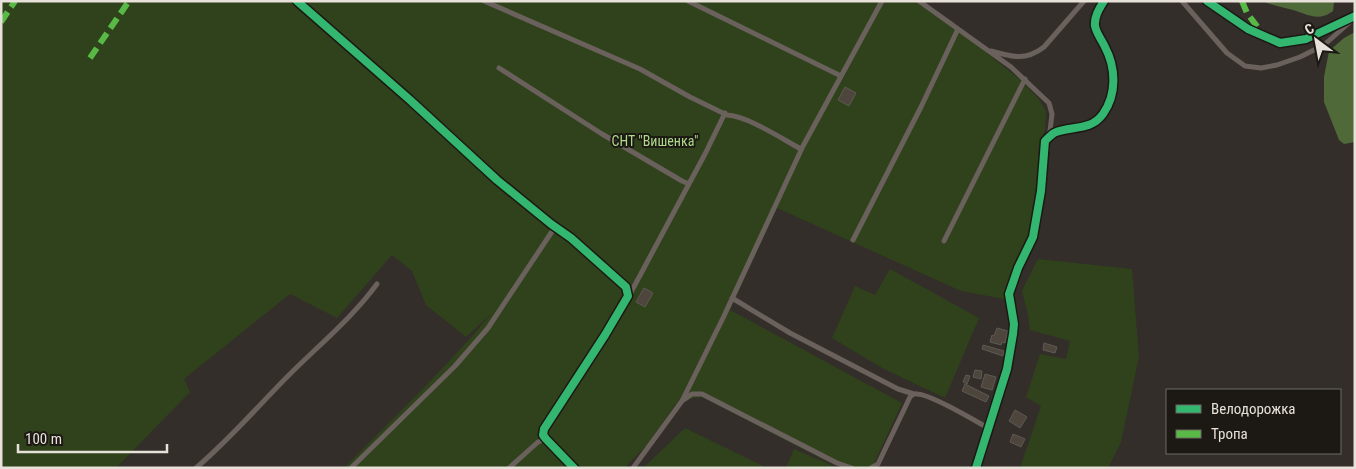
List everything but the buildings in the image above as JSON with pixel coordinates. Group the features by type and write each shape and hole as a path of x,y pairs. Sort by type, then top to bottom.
{"street":[{"path":"296,1 410,100 497,180 571,238 626,287 628,296 542,435 574,468"},
{"path":"976,468 1007,369 1014,334 1009,294 1018,268 1033,237 1041,191 1045,141 1053,133 1092,124 1102,114 1110,100 1114,74 1110,59 1095,26 1096,17 1104,1"},
{"path":"1207,1 1248,29 1280,43 1306,39 1355,18"}],"lane":[{"path":"484,1 640,68 690,97 725,113 748,120 801,149"},
{"path":"688,1 841,76"},
{"path":"633,468 682,401 801,149 881,3 872,1"},
{"path":"919,1 1025,79 1049,103 1052,114 1050,130 1045,141"},
{"path":"986,49 1006,55 1029,56 1044,47 1084,1"},
{"path":"1182,1 1227,54 1245,66 1261,68 1300,57 1324,45 1355,18"},
{"path":"853,240 921,108 958,29"},
{"path":"499,68 624,147 689,184"},
{"path":"944,241 1025,79"},
{"path":"628,296 725,113"},
{"path":"351,468 449,372 488,328 555,227"},
{"path":"196,468 221,447 289,375 364,302 377,284"},
{"path":"732,298 790,333 898,389 914,394 918,393 989,428"},
{"path":"682,401 692,394 702,394 837,463 852,468"},
{"path":"871,468 878,464 910,397 914,394"},
{"path":"509,468 538,442 546,439"}],"green space":[{"name":"СНТ \"Вишенка\"","path":"1,1 915,1 978,46 1018,78 1039,99 1046,111 1045,130 1039,146 1037,194 1029,237 1010,278 1004,299 961,291 777,208 730,310 902,403 872,468 844,468 826,461 702,397 693,398 675,405 646,446 624,468 344,468 438,373 492,313 466,337 426,305 412,271 392,255 337,318 290,294 184,379 190,392 116,468 1,468"},
{"path":"1262,1 1342,1 1334,2 1333,11 1327,15 1317,17"},
{"path":"1355,32 1355,142 1344,144 1339,140 1324,102 1324,77 1329,51 1344,38"},
{"path":"1038,259 1132,269 1139,357 1121,442 1108,468 1020,468 1041,406 1026,397 1040,354 1066,359 1070,341 1030,330 1022,291"},
{"path":"890,269 979,318 945,398 882,368 832,338 855,286 875,295"},
{"path":"685,428 767,468 643,468"},
{"path":"794,449 837,468 786,468"}],"marked path":[{"path":"1,22 15,1"},
{"path":"90,58 129,1"},
{"path":"1242,1 1247,13 1262,33"}],"cycle path":[{"path":"297,1 410,100 497,180 571,238 626,287 628,296 544,429 543,435 546,439 574,468"},
{"path":"976,468 1007,369 1014,324 1009,294 1018,268 1033,237 1041,191 1045,141 1054,133 1086,126 1098,120 1111,98 1113,72 1109,55 1095,26 1096,16 1104,1"},
{"path":"1207,1 1248,29 1280,43 1306,39 1355,16"}]}
